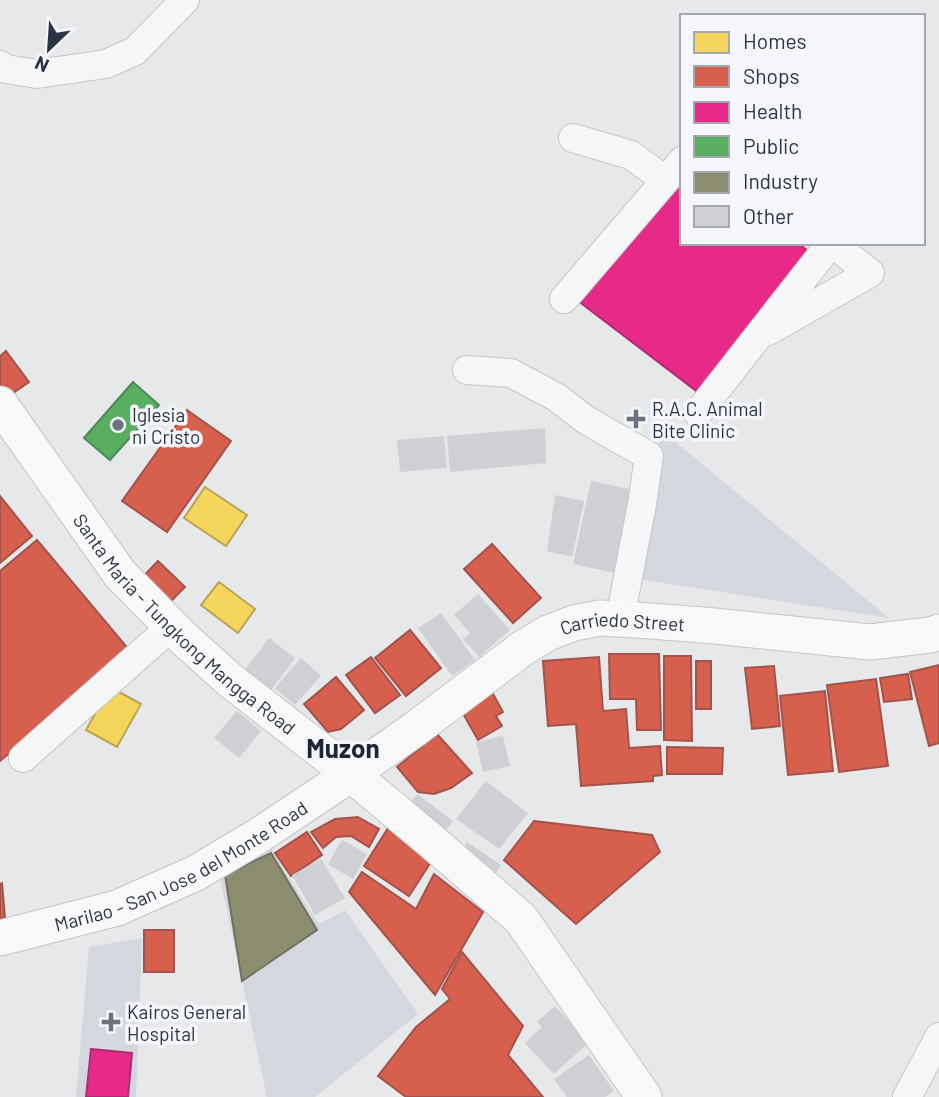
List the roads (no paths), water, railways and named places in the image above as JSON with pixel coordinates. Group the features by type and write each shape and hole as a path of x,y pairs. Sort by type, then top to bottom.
{"main road":[{"name":"Santa Maria - Tungkong Mangga Road","path":"0,404 120,573 172,626 231,681 351,774 521,919 644,1097"},
{"name":"Carriedo Street","path":"351,774 523,648 548,633 574,623 600,618 620,619 870,642 939,632"},
{"name":"Marilao - San Jose del Monte Road","path":"0,937 117,908 195,873 258,836 351,774"}],"street":[{"path":"0,65 6,69 37,74 106,64 135,51 185,0"},
{"path":"564,299 674,171 573,138"},
{"path":"698,413 830,245"},
{"path":"757,337 870,273 835,245"},
{"path":"467,370 511,373 556,397 586,420 649,456 620,619"},
{"path":"23,758 172,626"},
{"path":"907,1097 939,1037"}],"place":[{"name":"R.A.C. Animal Bite Clinic","path":"636,419"},
{"name":"Iglesia ni Cristo","path":"118,425"},
{"name":"Kairos General Hospital","path":"111,1022"}],"district":[{"name":"Muzon","path":"343,747"}]}
